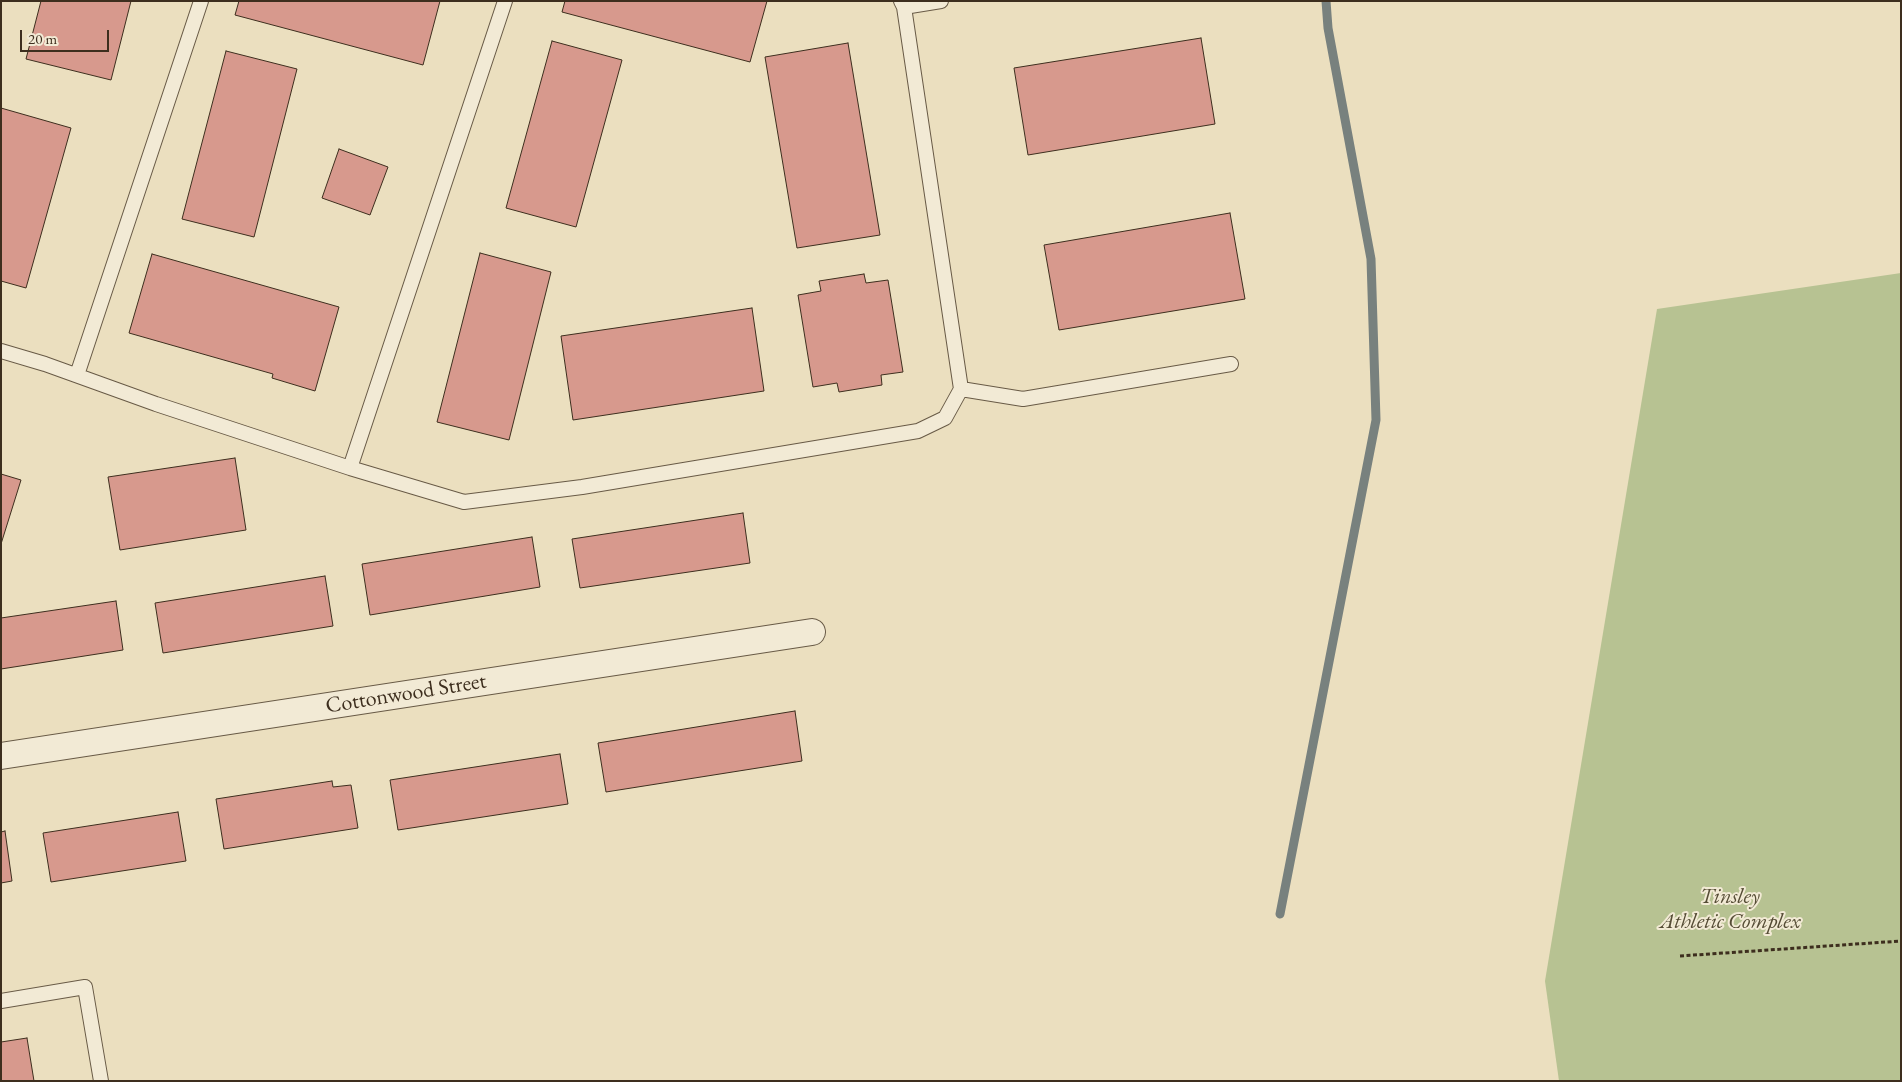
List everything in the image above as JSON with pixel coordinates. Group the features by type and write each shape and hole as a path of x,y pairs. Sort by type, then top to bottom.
{"street":[{"name":"Cottonwood Street","path":"1,756 812,632"}],"lane":[{"path":"77,375 201,1"},
{"path":"350,468 505,1"},
{"path":"1,351 350,468 464,502 543,492 918,431 945,418 961,389 903,4 941,1"},
{"path":"961,389 1023,399 1231,364"},
{"path":"1,1001 85,987 101,1081"}],"path":[{"path":"1680,956 1901,941"}],"green space":[{"name":"Tinsley Athletic Complex","path":"1901,273 1901,1081 1559,1081 1545,981 1657,309"}],"building":[{"path":"41,1 131,1 111,80 26,59"},
{"path":"239,1 440,1 423,65 235,15"},
{"path":"565,1 767,1 750,62 562,12"},
{"path":"1201,38 1215,124 1028,155 1014,68"},
{"path":"552,41 622,60 576,227 506,208"},
{"path":"848,43 880,235 797,248 765,57"},
{"path":"226,51 297,69 254,237 182,219"},
{"path":"1,108 71,128 26,288 1,281"},
{"path":"339,149 388,167 370,215 322,198"},
{"path":"1230,213 1245,299 1059,330 1044,245"},
{"path":"480,253 551,272 509,440 437,422"},
{"path":"152,254 339,307 315,391 272,378 273,374 129,333"},
{"path":"864,274 866,283 888,280 903,372 881,375 882,385 839,392 837,383 813,387 798,295 821,291 819,281"},
{"path":"752,308 764,391 573,420 561,336"},
{"path":"235,458 246,530 120,550 108,477"},
{"path":"1,474 21,480 1,544"},
{"path":"743,513 750,563 580,588 572,539"},
{"path":"532,537 540,587 370,615 362,564"},
{"path":"325,576 333,626 163,653 155,603"},
{"path":"116,601 123,650 1,669 1,618"},
{"path":"795,711 802,761 606,792 598,743"},
{"path":"560,754 568,804 398,830 390,780"},
{"path":"332,781 333,787 351,785 358,828 224,849 216,799"},
{"path":"178,812 186,861 51,882 43,833"},
{"path":"5,831 12,881 1,883 1,832"},
{"path":"27,1038 34,1081 1,1081 1,1042"}],"waterway":[{"path":"1280,914 1376,420 1371,259 1328,28 1326,1"}]}
